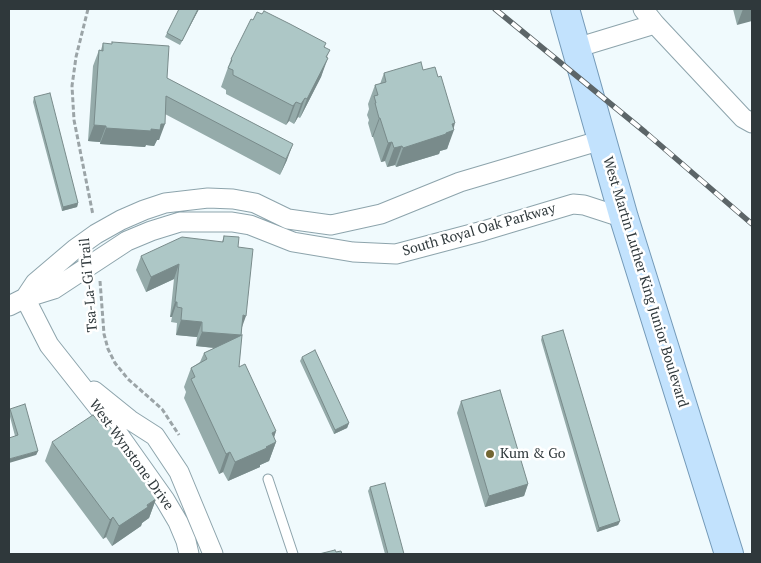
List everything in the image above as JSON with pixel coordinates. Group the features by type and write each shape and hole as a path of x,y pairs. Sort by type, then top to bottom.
{"main road":[{"name":"West Martin Luther King Junior Boulevard","path":"565,9 624,218 728,554"}],"street":[{"path":"643,9 743,118 752,124"},
{"path":"576,48 655,24"},
{"path":"17,302 34,283 96,234 121,220 165,203 208,198 255,203 288,218 331,225 381,214 460,182 602,140"},
{"name":"South Royal Oak Parkway","path":"17,302 54,289 135,238 180,222 232,222 250,225 292,242 353,252 396,254 483,231 573,204 584,205 624,218"},
{"name":"West Wynstone Drive","path":"17,302 165,500 178,522 189,554"},
{"name":"West Wynstone Drive","path":"81,386 93,390 130,420 155,436 179,472 213,554"}],"lane":[{"path":"268,479 293,554"}],"path":[{"name":"Tsa-La-Gi Trail","path":"88,9 76,57 72,86 74,120 96,234"},
{"name":"Tsa-La-Gi Trail","path":"99,259 104,334 108,349 128,378 162,409 175,426 183,442"}],"building":[{"path":"179,9 198,9 182,41 167,33"},
{"path":"264,11 326,43 324,47 330,50 326,57 328,58 307,99 305,98 301,104 296,102 293,106 233,75 233,70 228,68 251,19 253,20 257,12 262,14"},
{"path":"112,42 169,46 167,78 293,144 286,159 166,96 165,124 161,124 160,130 106,128 106,126 94,125 99,50 103,51 103,43 112,44"},
{"path":"421,62 423,70 435,67 438,77 441,76 455,123 452,124 454,130 403,148 402,146 394,148 392,142 388,143 379,118 374,96 378,95 375,85 386,82 384,73"},
{"path":"50,93 78,203 63,207 34,97"},
{"path":"224,236 239,237 238,247 253,249 246,316 243,315 241,335 202,332 202,322 181,320 182,308 177,307 177,302 175,302 179,264 151,277 141,256 182,237 223,242"},
{"path":"563,330 620,521 599,528 542,336"},
{"path":"242,335 239,367 245,364 276,431 272,433 276,442 235,462 230,452 226,454 191,379 195,377 191,368 207,359 204,353"},
{"path":"315,350 349,423 335,430 302,357"},
{"name":"Kum & Go","path":"500,390 528,484 489,496 461,401"},
{"path":"25,404 38,451 9,459 9,438 18,435 10,409"},
{"path":"93,415 100,423 104,420 110,427 153,488 150,491 156,499 147,505 148,507 119,526 113,517 110,520 52,442"},
{"path":"385,483 404,554 388,554 370,487"},
{"path":"335,550 336,552 341,551 342,554 319,554"}],"railway":[{"path":"495,9 645,132 752,224"}],"place":[{"name":"Kum & Go","path":"490,454"}]}
